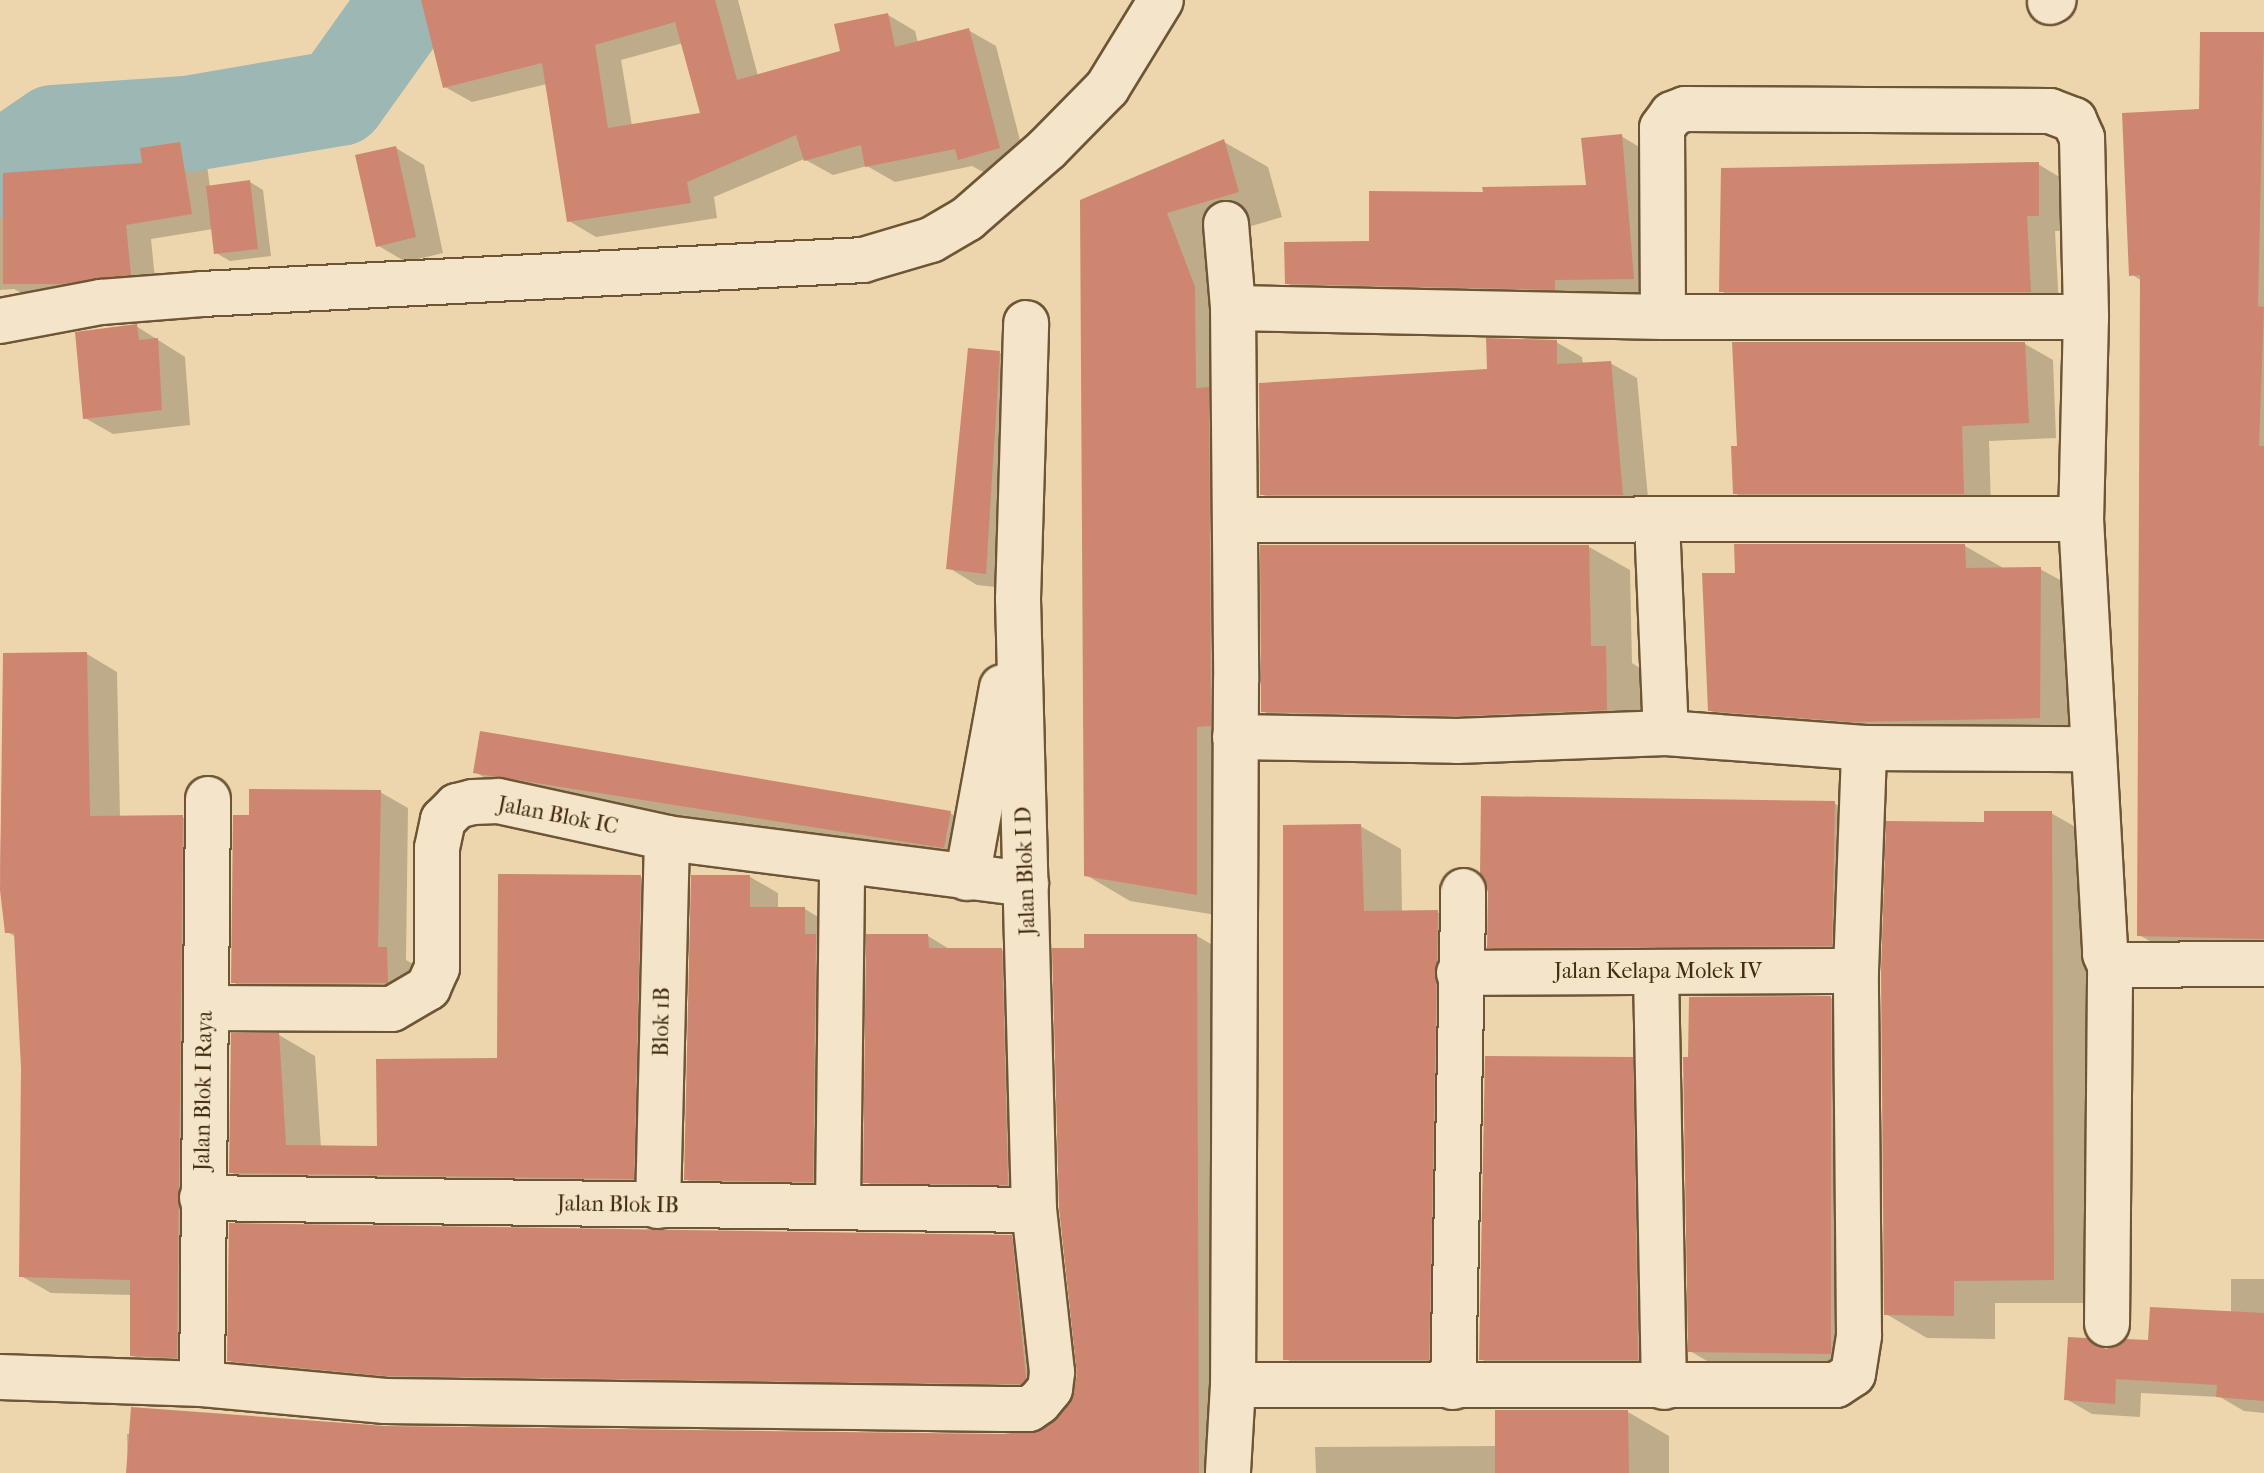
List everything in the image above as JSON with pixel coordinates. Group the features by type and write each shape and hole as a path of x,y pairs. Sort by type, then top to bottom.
{"street":[{"path":"0,321 101,302 187,295 863,260 931,240 955,226 1036,159 1107,88 1161,0"},
{"path":"1663,317 1662,128 1666,119 1685,109 2064,114 2074,120 2082,138 2086,317 2081,519 2101,932 2110,965 2107,1324"},
{"path":"1226,224 1233,308 1235,520 1233,1385 1228,1473"},
{"path":"1233,308 1663,317 2086,317"},
{"name":"Jalan Blok I D","path":"202,1384 385,1401 1029,1409 1050,1389 1052,1372 1034,1210 1018,599 1026,323"},
{"path":"1235,520 2081,519"},
{"path":"1657,521 1666,733"},
{"path":"967,878 1018,599"},
{"path":"1235,737 1457,741 1666,733 1864,748 2092,749"},
{"path":"1233,1385 1836,1385 1853,1374 1859,1335 1856,971 1864,748"},
{"name":"Jalan Blok I Raya","path":"202,1384 208,799"},
{"name":"Jalan Blok IC","path":"206,1008 392,1009 428,988 437,968 437,848 443,820 457,806 498,801 667,838 842,863 1026,884"},
{"name":"Blok 1B","path":"658,1206 667,838"},
{"path":"838,1206 842,863"},
{"path":"1453,1387 1463,891"},
{"path":"2110,965 2264,964"},
{"name":"Jalan Kelapa Molek IV","path":"1459,973 1856,971"},
{"path":"1656,972 1664,1387"},
{"name":"Jalan Blok IB","path":"202,1198 1034,1210"},
{"path":"0,1377 202,1384"}],"building":[{"path":"421,0 715,0 737,80 840,51 834,24 888,13 895,47 969,28 1000,148 958,160 955,149 865,167 861,145 804,161 796,135 687,182 691,203 567,222 542,63 443,88","holes":["675,22 700,113 608,128 595,45"]},
{"path":"2200,32 2264,32 2258,306 2264,307 2259,446 2264,446 2264,939 2137,936 2140,275 2129,276 2122,113 2199,109"},
{"path":"1622,134 1634,279 1555,280 1555,290 1285,284 1284,242 1369,241 1369,191 1483,192 1482,187 1586,185 1581,138"},
{"path":"1224,139 1239,192 1167,213 1195,287 1196,388 1209,387 1211,726 1197,727 1197,895 1084,876 1080,200"},
{"path":"180,142 192,214 126,225 131,275 61,284 3,284 3,173 142,163 140,148"},
{"path":"396,146 416,237 376,247 355,155"},
{"path":"2039,162 2039,216 2027,216 2031,292 1719,292 1721,168"},
{"path":"250,180 258,249 214,254 206,186"},
{"path":"137,324 139,340 158,338 162,410 83,419 75,332"},
{"path":"1486,338 1557,340 1557,364 1611,361 1623,495 1260,495 1259,383 1487,369"},
{"path":"1732,342 2025,342 2029,423 1962,426 1964,494 1733,494 1731,446 1737,446"},
{"path":"968,348 1000,351 986,574 946,569"},
{"path":"1734,544 1965,544 1966,568 2041,567 2040,718 1853,722 1708,711 1702,573 1735,573"},
{"path":"1260,545 1589,545 1591,646 1606,646 1607,710 1457,716 1261,712"},
{"path":"87,652 90,816 183,815 177,1358 130,1356 130,1280 19,1277 21,1068 14,933 5,933 0,890 3,653"},
{"path":"480,731 951,811 944,848 473,773"},
{"path":"249,789 381,790 378,947 387,947 388,983 231,983 233,815 249,815"},
{"path":"1481,796 1835,801 1832,946 1487,948 1488,892 1480,874"},
{"path":"1984,811 2052,811 2054,1280 1954,1281 1954,1316 1884,1315 1881,971 1886,821 1984,822"},
{"path":"1361,824 1364,911 1438,910 1429,1360 1283,1360 1283,825"},
{"path":"498,874 641,875 634,1179 229,1173 231,1033 279,1033 286,1145 377,1146 376,1059 497,1058"},
{"path":"691,875 750,875 750,907 805,907 805,934 816,934 813,1182 684,1180"},
{"path":"866,934 928,934 929,948 1002,948 1008,1185 863,1183"},
{"path":"1084,934 1197,934 1199,1473 126,1473 131,1407 385,1426 1003,1434 1043,1429 1070,1404 1077,1375 1059,1208 1052,948 1084,948"},
{"path":"1831,996 1831,1354 1688,1352 1683,1057 1688,1057 1689,997"},
{"path":"1485,1056 1633,1057 1638,1360 1479,1360"},
{"path":"229,1223 1012,1235 1026,1379 1021,1384 1003,1384 386,1376 227,1361"},
{"path":"2150,1307 2264,1313 2264,1401 2216,1397 2217,1385 2116,1379 2115,1404 2064,1400 2068,1337 2086,1338 2106,1349 2126,1339 2148,1340"},
{"path":"1495,1410 1628,1410 1629,1473 1495,1473"}],"waterway":[{"path":"0,170 54,133 187,124 339,98 409,0"}]}
